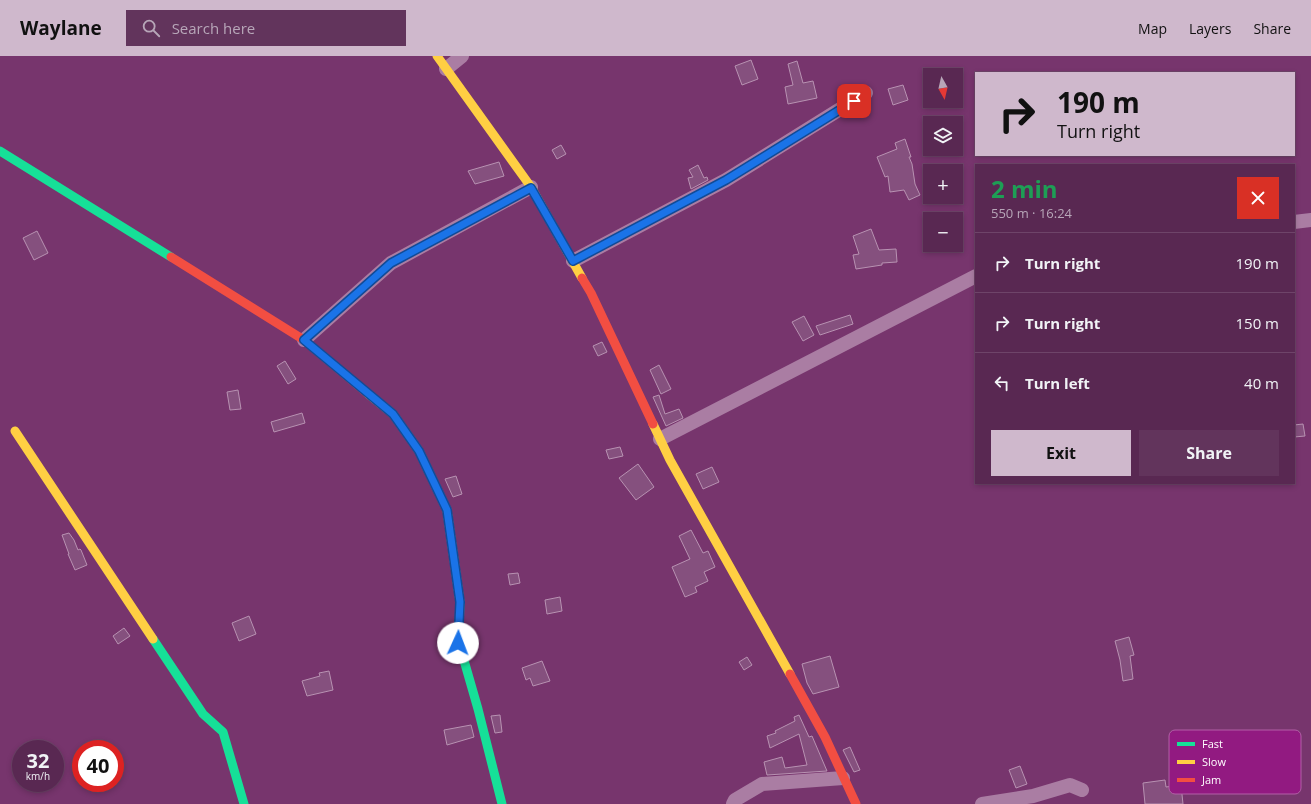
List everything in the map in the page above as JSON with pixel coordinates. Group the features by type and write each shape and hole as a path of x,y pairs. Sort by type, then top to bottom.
{"street":[{"path":"437,56 531,188 591,293 670,460 825,737 856,804"},
{"path":"446,69 462,56"},
{"path":"573,261 726,180 866,93"},
{"path":"0,150 304,340 393,414 419,451 447,510 460,602 458,643 478,709 502,804"},
{"path":"304,340 391,263 531,188"},
{"path":"1295,222 1311,220"},
{"path":"660,439 975,277"},
{"path":"16,431 203,714 223,732 244,804"},
{"path":"733,804 735,800 762,784 843,778"},
{"path":"982,804 1033,796 1070,785 1082,790"}],"building":[{"path":"751,60 758,79 742,85 735,66"},
{"path":"797,61 803,83 813,81 817,98 788,104 785,87 793,85 788,64"},
{"path":"903,85 908,100 893,105 888,89"},
{"path":"905,139 911,157 909,157 912,164 915,184 920,195 909,200 904,190 890,192 888,176 885,177 877,157 897,149 895,143"},
{"path":"561,145 566,154 557,159 552,150"},
{"path":"499,162 504,176 475,184 468,171"},
{"path":"698,165 704,178 707,177 708,180 691,189 688,178 693,177 689,170"},
{"path":"871,229 879,250 896,249 897,262 882,263 882,265 856,269 853,255 859,254 853,236"},
{"path":"37,231 48,253 34,260 23,238"},
{"path":"850,315 853,324 820,335 816,326"},
{"path":"804,316 814,335 803,341 792,322"},
{"path":"602,342 607,352 598,356 593,346"},
{"path":"285,361 296,379 288,384 277,366"},
{"path":"659,365 671,389 661,394 650,370"},
{"path":"238,390 241,409 230,410 227,392"},
{"path":"659,395 665,414 679,409 683,418 666,426 653,397"},
{"path":"302,413 305,423 274,432 271,422"},
{"path":"1303,424 1305,436 1295,437 1295,425"},
{"path":"620,447 623,456 609,459 606,450"},
{"path":"638,464 654,487 636,500 619,478"},
{"path":"712,467 719,482 703,489 696,474"},
{"path":"456,476 462,494 453,497 445,479"},
{"path":"691,530 703,553 708,551 715,567 704,572 708,581 695,587 697,592 685,597 672,567 690,559 679,536"},
{"path":"69,533 78,550 81,550 87,565 75,570 62,535"},
{"path":"518,573 520,583 510,585 508,574"},
{"path":"560,597 562,611 547,614 545,600"},
{"path":"249,616 256,634 239,641 232,623"},
{"path":"124,628 130,636 118,644 113,636"},
{"path":"1129,637 1134,655 1130,656 1133,679 1123,681 1115,641"},
{"path":"830,656 839,687 813,694 807,683 802,664"},
{"path":"747,657 752,665 744,670 739,662"},
{"path":"542,661 550,681 533,686 530,678 526,680 522,668"},
{"path":"329,671 333,690 307,696 302,681 320,676 319,673"},
{"path":"500,715 502,732 495,733 491,716"},
{"path":"799,715 809,737 812,736 827,771 767,775 764,762 782,757 785,768 807,765 799,734 770,748 767,736 776,733 775,731 795,721 794,717"},
{"path":"471,725 474,737 447,745 444,730"},
{"path":"850,747 860,770 854,772 843,750"},
{"path":"1020,766 1027,784 1016,788 1009,770"},
{"path":"1165,780 1166,787 1169,787 1169,794 1182,794 1183,804 1145,804 1143,783"}],"traffic: fast":[{"path":"0,151 171,257"},
{"path":"459,631 459,643 478,709 502,804"},
{"path":"153,639 203,714 223,732 244,804"}],"traffic: slow":[{"path":"437,56 531,187 582,278"},
{"path":"367,393 393,414 419,451 447,510 460,602 459,631"},
{"path":"653,424 670,460 790,674"},
{"path":"15,431 153,639"}],"traffic: jam":[{"path":"171,257 304,340 367,393"},
{"path":"582,278 591,293 653,424"},
{"path":"790,674 825,737 856,804"}],"route":[{"path":"458,643 460,602 447,510 419,451 393,414 304,340 391,263 531,188 573,261 726,180 854,101"}]}
